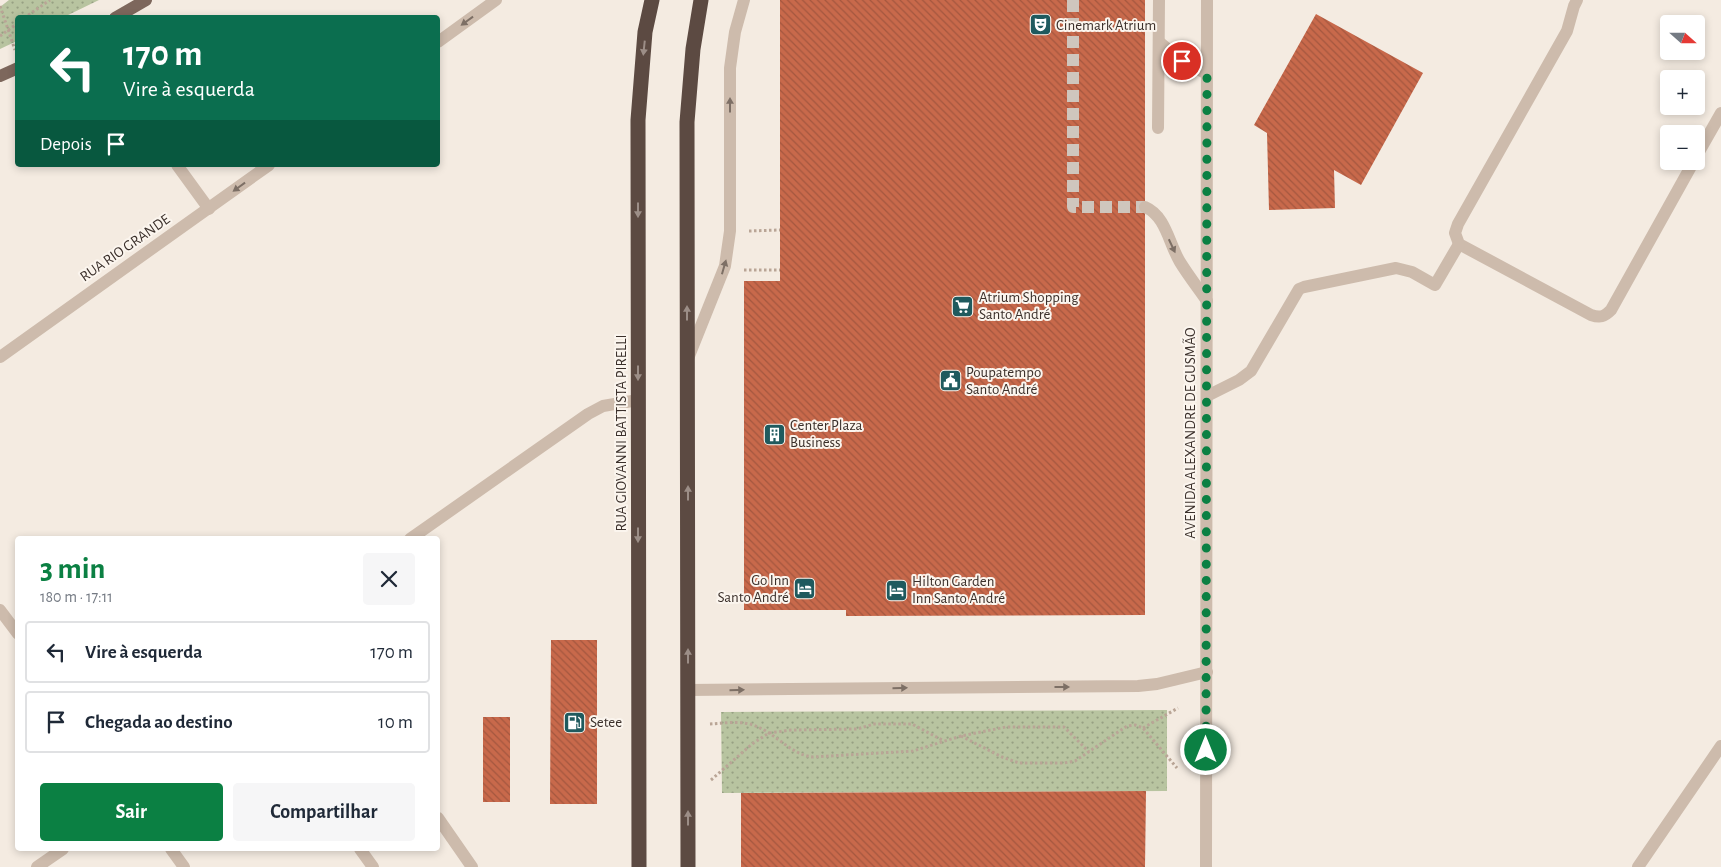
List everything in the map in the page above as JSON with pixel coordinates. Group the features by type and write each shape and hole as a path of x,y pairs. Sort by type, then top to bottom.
{"highway":[{"name":"RUA GIOVANNI BATTISTA PIRELLI","path":"639,867 638,120 645,32 652,0"},
{"path":"688,867 687,122 693,49 701,0"}],"main road":[{"path":"120,15 146,0"},
{"path":"0,76 15,69"}],"street":[{"path":"440,41 496,0"},
{"path":"687,361 725,266 730,231 730,68 735,32 744,0"},
{"path":"1158,128 1159,0"},
{"name":"AVENIDA ALEXANDRE DE GUSMÃO","path":"1206,867 1208,0"},
{"path":"1577,0 1567,30 1458,224 1455,234 1459,244 1591,315 1605,316 1611,310 1689,170"},
{"path":"1159,42 1182,61 1207,74"},
{"path":"1705,141 1721,113"},
{"path":"178,167 209,209"},
{"name":"RUA RIO GRANDE","path":"0,357 265,167"},
{"path":"1145,207 1152,210 1160,219 1179,261 1207,301"},
{"path":"1206,396 1239,380 1251,371 1299,290 1304,287 1396,268 1412,272 1435,285 1459,244"},
{"path":"414,536 588,414 602,406 638,400"},
{"path":"0,610 15,630"},
{"path":"688,690 1138,686 1157,684 1207,672"},
{"path":"1638,867 1721,746"},
{"path":"440,821 472,867"},
{"path":"37,867 60,851"},
{"path":"172,851 184,867"},
{"path":"361,851 372,867"}],"path":[{"path":"28,15 50,0"},
{"path":"0,6 10,30 15,49"},
{"path":"0,36 15,26"},
{"path":"730,231 780,230"},
{"path":"744,270 780,270"},
{"path":"1143,728 1178,708"},
{"path":"710,724 743,723 758,726 803,756 813,757 913,751 962,736 1006,727 1064,726 1089,752"},
{"path":"711,780 752,744 768,733 792,730 857,730 874,724 912,724 945,741"},
{"path":"962,736 1002,757 1019,763 1064,763 1075,761 1127,726 1135,725 1143,728 1177,768"}],"green space":[{"path":"9,0 99,0 68,15 15,15 15,42 0,49 0,7"},
{"path":"1167,710 1167,791 722,793 721,712"}],"building":[{"name":"Atrium Shopping Santo André","path":"780,0 1145,0 1145,615 846,616 846,610 744,610 744,281 780,281"},
{"path":"1316,14 1423,73 1361,185 1334,170 1335,208 1269,210 1267,133 1254,125"},
{"name":"Setee","path":"551,640 597,640 597,804 550,804"},
{"path":"483,717 510,717 510,802 483,802"},
{"path":"1146,791 1145,867 741,867 741,793"}],"tunnel":[{"path":"1073,0 1073,207 1145,207"}],"place":[{"name":"Cinemark Atrium","path":"1040,25"},
{"name":"Atrium Shopping Santo André","path":"963,306"},
{"name":"Poupatempo Santo André","path":"950,381"},
{"name":"Center Plaza Business","path":"774,434"},
{"name":"Go Inn Santo André","path":"805,589"},
{"name":"Hilton Garden Inn Santo André","path":"896,590"},
{"name":"Setee","path":"574,722"}],"route":[{"path":"1182,61 1207,74 1206,750"}]}
